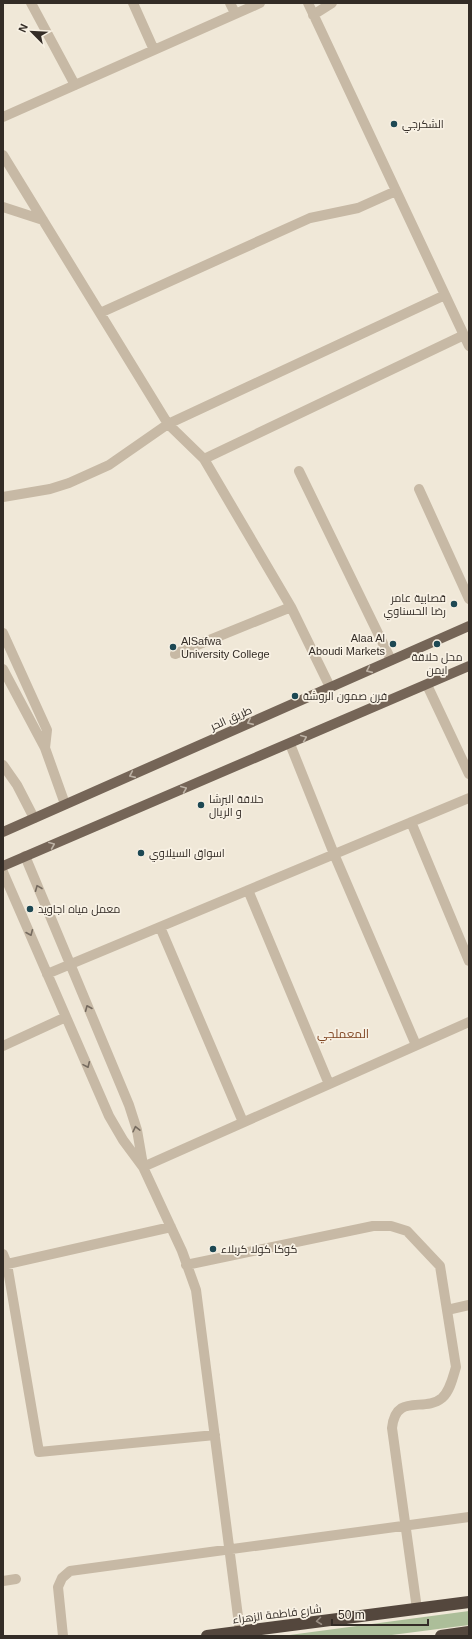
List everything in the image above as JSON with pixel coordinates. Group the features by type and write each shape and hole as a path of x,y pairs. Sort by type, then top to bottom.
{"highway":[{"name":"شارع فاطمة الزهراء","path":"208,1636 469,1602"},
{"path":"441,1636 469,1632"}],"main road":[{"name":"طريق الحر","path":"3,832 469,626"},
{"path":"3,866 469,666"}],"street":[{"path":"31,3 75,85"},
{"path":"133,3 154,50"},
{"path":"230,3 235,14"},
{"path":"3,116 260,3"},
{"path":"308,3 469,346"},
{"path":"313,15 332,3"},
{"path":"3,155 168,424 204,459 291,607 330,687"},
{"path":"100,313 310,218 358,208 396,191"},
{"path":"3,207 43,220"},
{"path":"3,497 50,489 69,483 110,465 168,424 445,295"},
{"path":"204,459 464,335"},
{"path":"299,471 391,660"},
{"path":"419,489 469,599"},
{"path":"175,654 291,607"},
{"path":"3,633 48,730 45,748"},
{"path":"3,669 45,748 65,804"},
{"path":"427,685 469,774"},
{"path":"290,744 334,854 416,1045"},
{"path":"3,765 17,785 34,818"},
{"path":"47,974 469,798"},
{"path":"411,822 469,961"},
{"path":"25,856 134,1117 143,1167"},
{"path":"3,872 109,1116 123,1140 143,1167 171,1227 196,1290 240,1632"},
{"path":"248,890 329,1084"},
{"path":"160,927 243,1122"},
{"path":"3,1046 66,1016"},
{"path":"143,1167 469,1022"},
{"path":"186,1265 373,1226 392,1226 408,1231 440,1266 456,1367 449,1389 442,1398 432,1402 401,1408 393,1416 392,1428 417,1609"},
{"path":"171,1227 4,1261 39,1452 215,1435"},
{"path":"447,1310 469,1305"},
{"path":"63,1636 58,1587 62,1578 70,1571 469,1516"},
{"path":"3,1581 16,1579"}],"green space":[{"path":"469,1611 469,1625 384,1636 282,1636"}],"place":[{"name":"الشكرجي","path":"394,124"},
{"name":"قصابية عامر رضا الحسناوي","path":"454,604"},
{"name":"Alaa Al Aboudi Markets","path":"393,644"},
{"name":"محل حلاقة ايمن","path":"437,644"},
{"name":"AlSafwa University College","path":"173,647"},
{"name":"فرن صمون الروشة","path":"295,696"},
{"name":"حلاقة البرشا و الريال","path":"201,805"},
{"name":"اسواق السيلاوي","path":"141,853"},
{"name":"معمل مياه اجاويد","path":"30,909"},
{"name":"كوكا كولا كربلاء","path":"213,1249"}],"district":[{"name":"المعملجي","path":"343,1034"}]}
